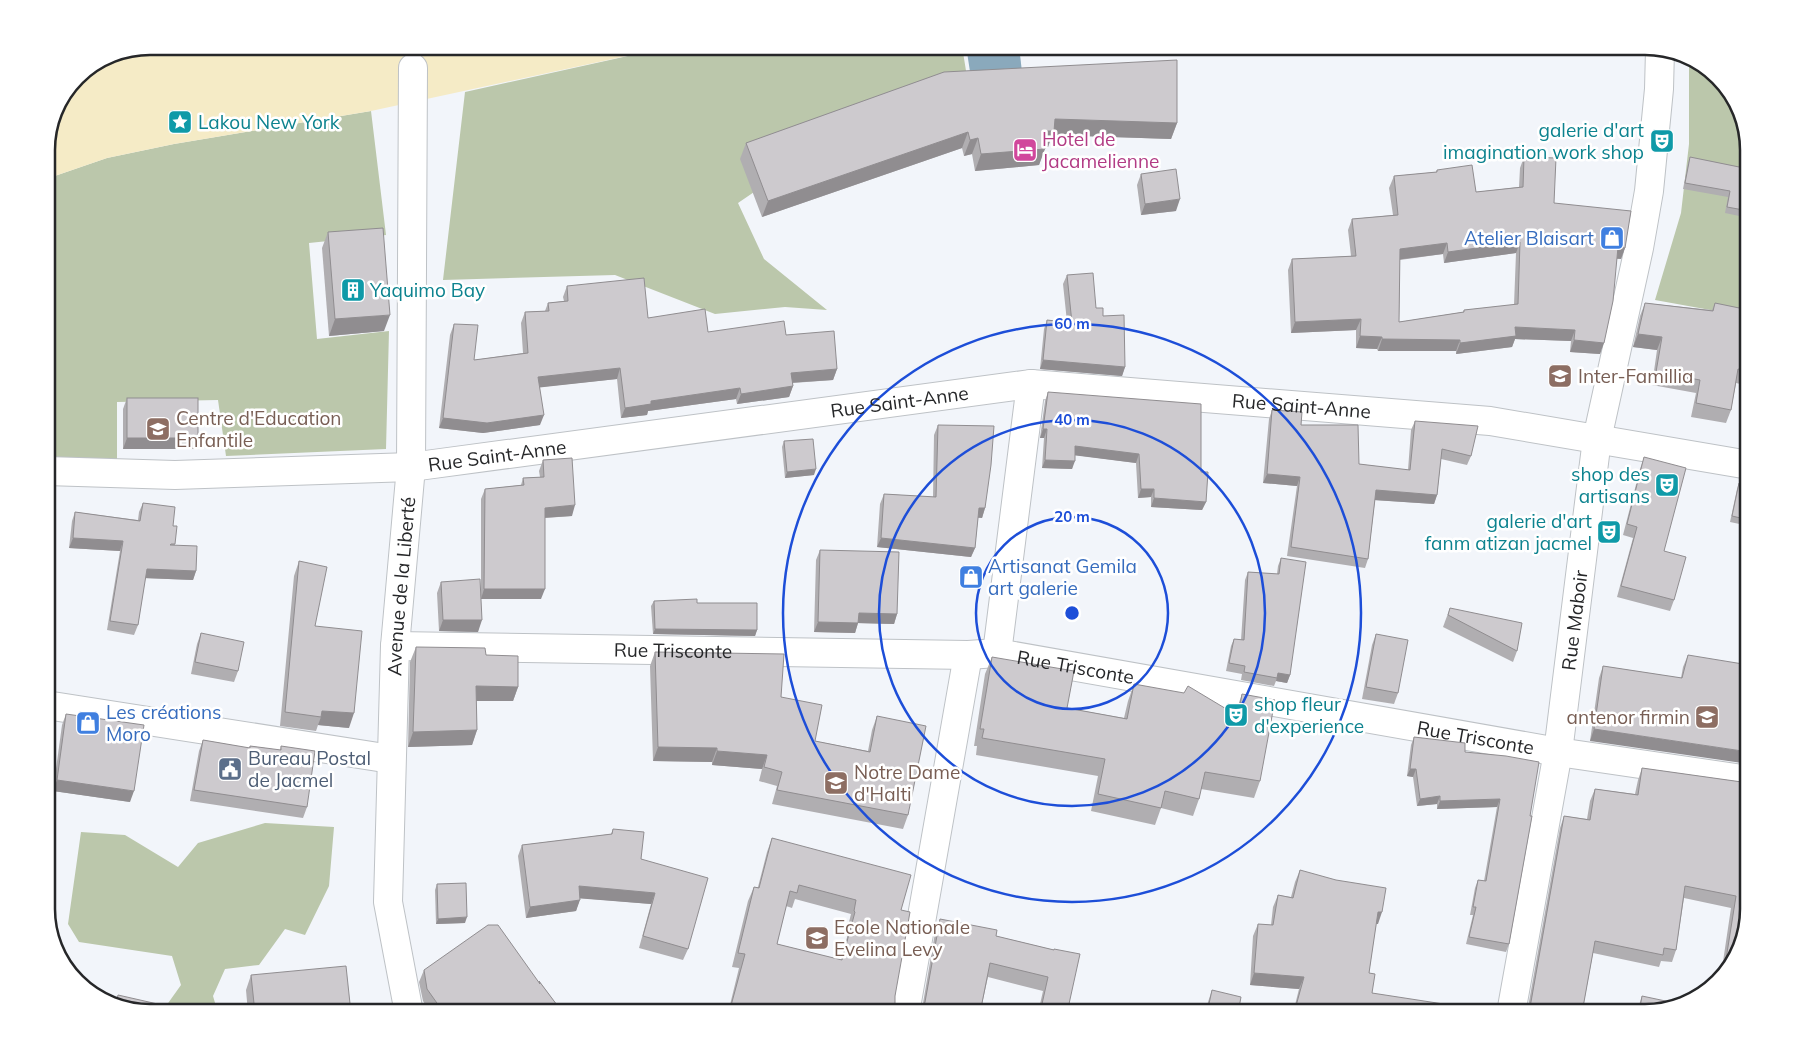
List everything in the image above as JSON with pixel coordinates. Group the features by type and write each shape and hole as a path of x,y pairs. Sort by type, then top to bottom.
{"street":[{"name":"Rue Maboir","path":"1513,1004 1558,752 1597,440 1639,248 1649,190 1659,89 1660,56"},
{"name":"Avenue de la Liberté","path":"407,1004 388,902 395,646 411,467 413,68"},
{"name":"Rue Saint-Anne","path":"55,471 175,475 411,467 1031,384 1490,421 1740,464"},
{"path":"997,653 1031,384"},
{"name":"Rue Trisconte","path":"395,646 968,655 997,653 1558,752 1740,779"},
{"path":"907,1004 968,655"},
{"path":"55,706 391,759"}],"green space":[{"path":"632,55 963,55 973,114 791,167 738,203 764,259 827,310 785,307 715,314 615,275 443,280 465,92"},
{"path":"1689,66 1703,75 1720,92 1727,102 1737,125 1740,144 1740,315 1655,300 1681,213 1689,144"},
{"path":"371,111 386,235 309,243 317,339 389,331 386,449 226,456 218,400 117,402 117,465 55,457 55,176 107,158 174,144"},
{"path":"265,823 334,827 329,886 305,935 285,929 259,965 225,969 213,996 215,1004 167,1004 181,985 172,956 79,942 68,924 81,832 125,835 178,867 198,843"}],"sand":[{"name":"Lakou New York","path":"144,55 631,55 371,111 174,144 107,158 55,176 57,131 62,114 71,97 97,71 114,62 131,57"}],"water":[{"path":"967,55 1020,55 1022,72 971,78"}],"building":[{"path":"1177,60 1177,123 1055,119 1054,131 1045,131 1045,149 981,154 978,138 970,140 968,132 768,201 746,143 944,72"},
{"path":"1524,157 1556,158 1554,203 1631,211 1625,248 1618,247 1613,301 1604,343 1574,340 1575,330 1515,327 1516,336 1460,343 1460,340 1382,339 1382,337 1360,336 1361,319 1295,322 1292,259 1356,256 1352,219 1398,215 1394,176 1437,172 1437,170 1472,165 1476,192 1523,187","holes":["1520,242 1518,304 1464,310 1464,312 1399,322 1400,249 1447,243 1448,252"]},
{"path":"1690,157 1740,167 1740,209 1727,207 1730,191 1685,183"},
{"path":"1176,169 1180,199 1145,204 1141,174"},
{"name":"Yaquimo Bay","path":"383,228 390,315 335,319 328,232"},
{"path":"1093,273 1096,308 1103,308 1103,316 1124,315 1125,367 1043,360 1047,320 1072,323 1067,275"},
{"path":"644,278 648,318 705,309 708,332 784,321 786,335 834,331 837,369 791,373 793,386 741,394 740,388 651,401 651,404 625,408 620,368 538,377 544,415 487,423 443,418 454,324 478,325 474,360 528,353 525,312 549,311 548,303 568,301 567,286"},
{"path":"1645,303 1713,311 1715,303 1740,308 1740,369 1738,369 1731,410 1696,403 1700,380 1656,372 1662,337 1638,334"},
{"path":"1048,392 1201,404 1201,472 1208,472 1206,502 1154,498 1154,489 1141,489 1139,454 1075,446 1075,461 1045,460 1047,429 1043,429"},
{"name":"Centre d'Education Enfantile","path":"127,398 198,398 198,438 127,438"},
{"path":"1272,410 1302,412 1301,425 1358,425 1359,464 1410,470 1415,421 1478,426 1471,456 1442,449 1437,495 1376,490 1368,559 1291,547 1300,477 1267,474"},
{"path":"938,425 994,426 985,508 979,508 975,548 881,538 884,494 936,497"},
{"path":"813,439 816,469 787,472 784,441"},
{"path":"1644,457 1686,468 1664,551 1686,557 1674,600 1621,586 1637,527 1627,524"},
{"path":"572,458 575,505 545,508 545,589 484,589 485,489 524,485 523,478 544,477 543,460"},
{"path":"1739,483 1740,483 1740,518 1732,516"},
{"path":"143,503 175,507 173,526 177,526 175,544 170,545 197,546 196,571 147,569 138,625 110,621 123,541 73,538 75,512 140,521"},
{"path":"820,550 899,552 897,614 859,613 858,623 818,622"},
{"path":"1281,558 1306,562 1290,675 1278,673 1277,678 1244,672 1245,666 1229,663 1234,639 1244,640 1248,572 1279,574"},
{"path":"299,561 327,567 315,626 362,631 354,713 322,711 321,717 285,712"},
{"path":"480,579 482,620 443,620 441,582"},
{"path":"697,599 697,603 757,603 757,630 655,629 654,601"},
{"path":"1450,608 1522,623 1517,651 1448,615"},
{"path":"201,633 244,642 238,671 195,662"},
{"path":"1376,634 1408,640 1398,693 1366,687"},
{"path":"416,647 485,648 486,655 518,656 518,687 476,686 477,730 413,732"},
{"path":"655,652 784,654 781,697 822,705 815,741 870,752 877,716 926,726 908,815 777,790 782,772 764,767 767,755 717,751 717,748 658,747"},
{"path":"1688,655 1740,664 1740,751 1594,729 1603,666 1682,678"},
{"path":"992,657 1074,671 1067,708 1127,719 1134,684 1184,693 1188,686 1238,716 1242,694 1275,700 1260,781 1205,772 1199,799 1165,791 1161,808 1098,794 1105,759 982,738 984,729 980,729"},
{"path":"66,714 144,725 134,791 57,780"},
{"path":"1414,737 1465,743 1465,752 1506,756 1539,762 1530,816 1532,816 1509,944 1469,937 1476,907 1473,907 1478,880 1486,881 1500,799 1440,801 1440,796 1420,799 1416,769 1410,769"},
{"path":"203,740 250,748 250,746 281,750 281,746 315,751 307,807 194,790"},
{"path":"1642,768 1740,782 1740,909 1737,934 1727,957 1736,896 1685,886 1676,950 1664,948 1663,955 1595,941 1584,1004 1531,1004 1564,816 1590,820 1595,789 1638,795"},
{"path":"613,829 644,832 641,859 708,878 688,949 643,936 655,893 579,886 580,900 530,907 522,845 612,834"},
{"name":"Ecole Nationale Evelina Levy","path":"772,838 911,875 901,910 910,912 895,1004 731,1004 745,954 738,953 754,887 759,888","holes":["799,885 856,900 842,960 777,944 790,891 797,893"]},
{"path":"1300,870 1336,880 1386,888 1382,912 1378,912 1369,973 1375,974 1372,993 1444,1004 1296,1004 1304,977 1254,973 1258,924 1273,925 1278,895 1293,898"},
{"path":"466,883 467,917 438,919 437,884"},
{"path":"940,919 997,930 996,936 1054,950 1080,954 1069,1004 1042,1004 1048,977 990,963 982,1004 924,1004"},
{"path":"488,925 498,925 556,1004 438,1004 427,989 424,970"},
{"path":"346,966 350,1004 254,1004 251,975"},
{"path":"1212,990 1241,997 1240,1004 1209,1004"},
{"path":"118,995 158,1004 138,1003 117,998"},
{"path":"1642,996 1667,1001 1657,1003 1641,1004"}],"place":[{"name":"Lakou New York","path":"180,122"},
{"name":"galerie d'art imagination work shop","path":"1662,141"},
{"name":"Hotel de Jacamelienne","path":"1025,150"},
{"name":"Atelier Blaisart","path":"1612,238"},
{"name":"Yaquimo Bay","path":"353,290"},
{"name":"Inter-Famillia","path":"1560,376"},
{"name":"Centre d'Education Enfantile","path":"158,429"},
{"name":"shop des artisans","path":"1667,485"},
{"name":"galerie d'art fanm atizan jacmel","path":"1609,532"},
{"name":"Artisanat Gemila art galerie","path":"971,577"},
{"name":"shop fleur d'experience","path":"1236,715"},
{"name":"antenor firmin","path":"1707,717"},
{"name":"Les créations Moro","path":"88,723"},
{"name":"Bureau Postal de Jacmel","path":"230,769"},
{"name":"Notre Dame d'HaIti","path":"836,783"},
{"name":"Ecole Nationale Evelina Levy","path":"817,938"}]}
